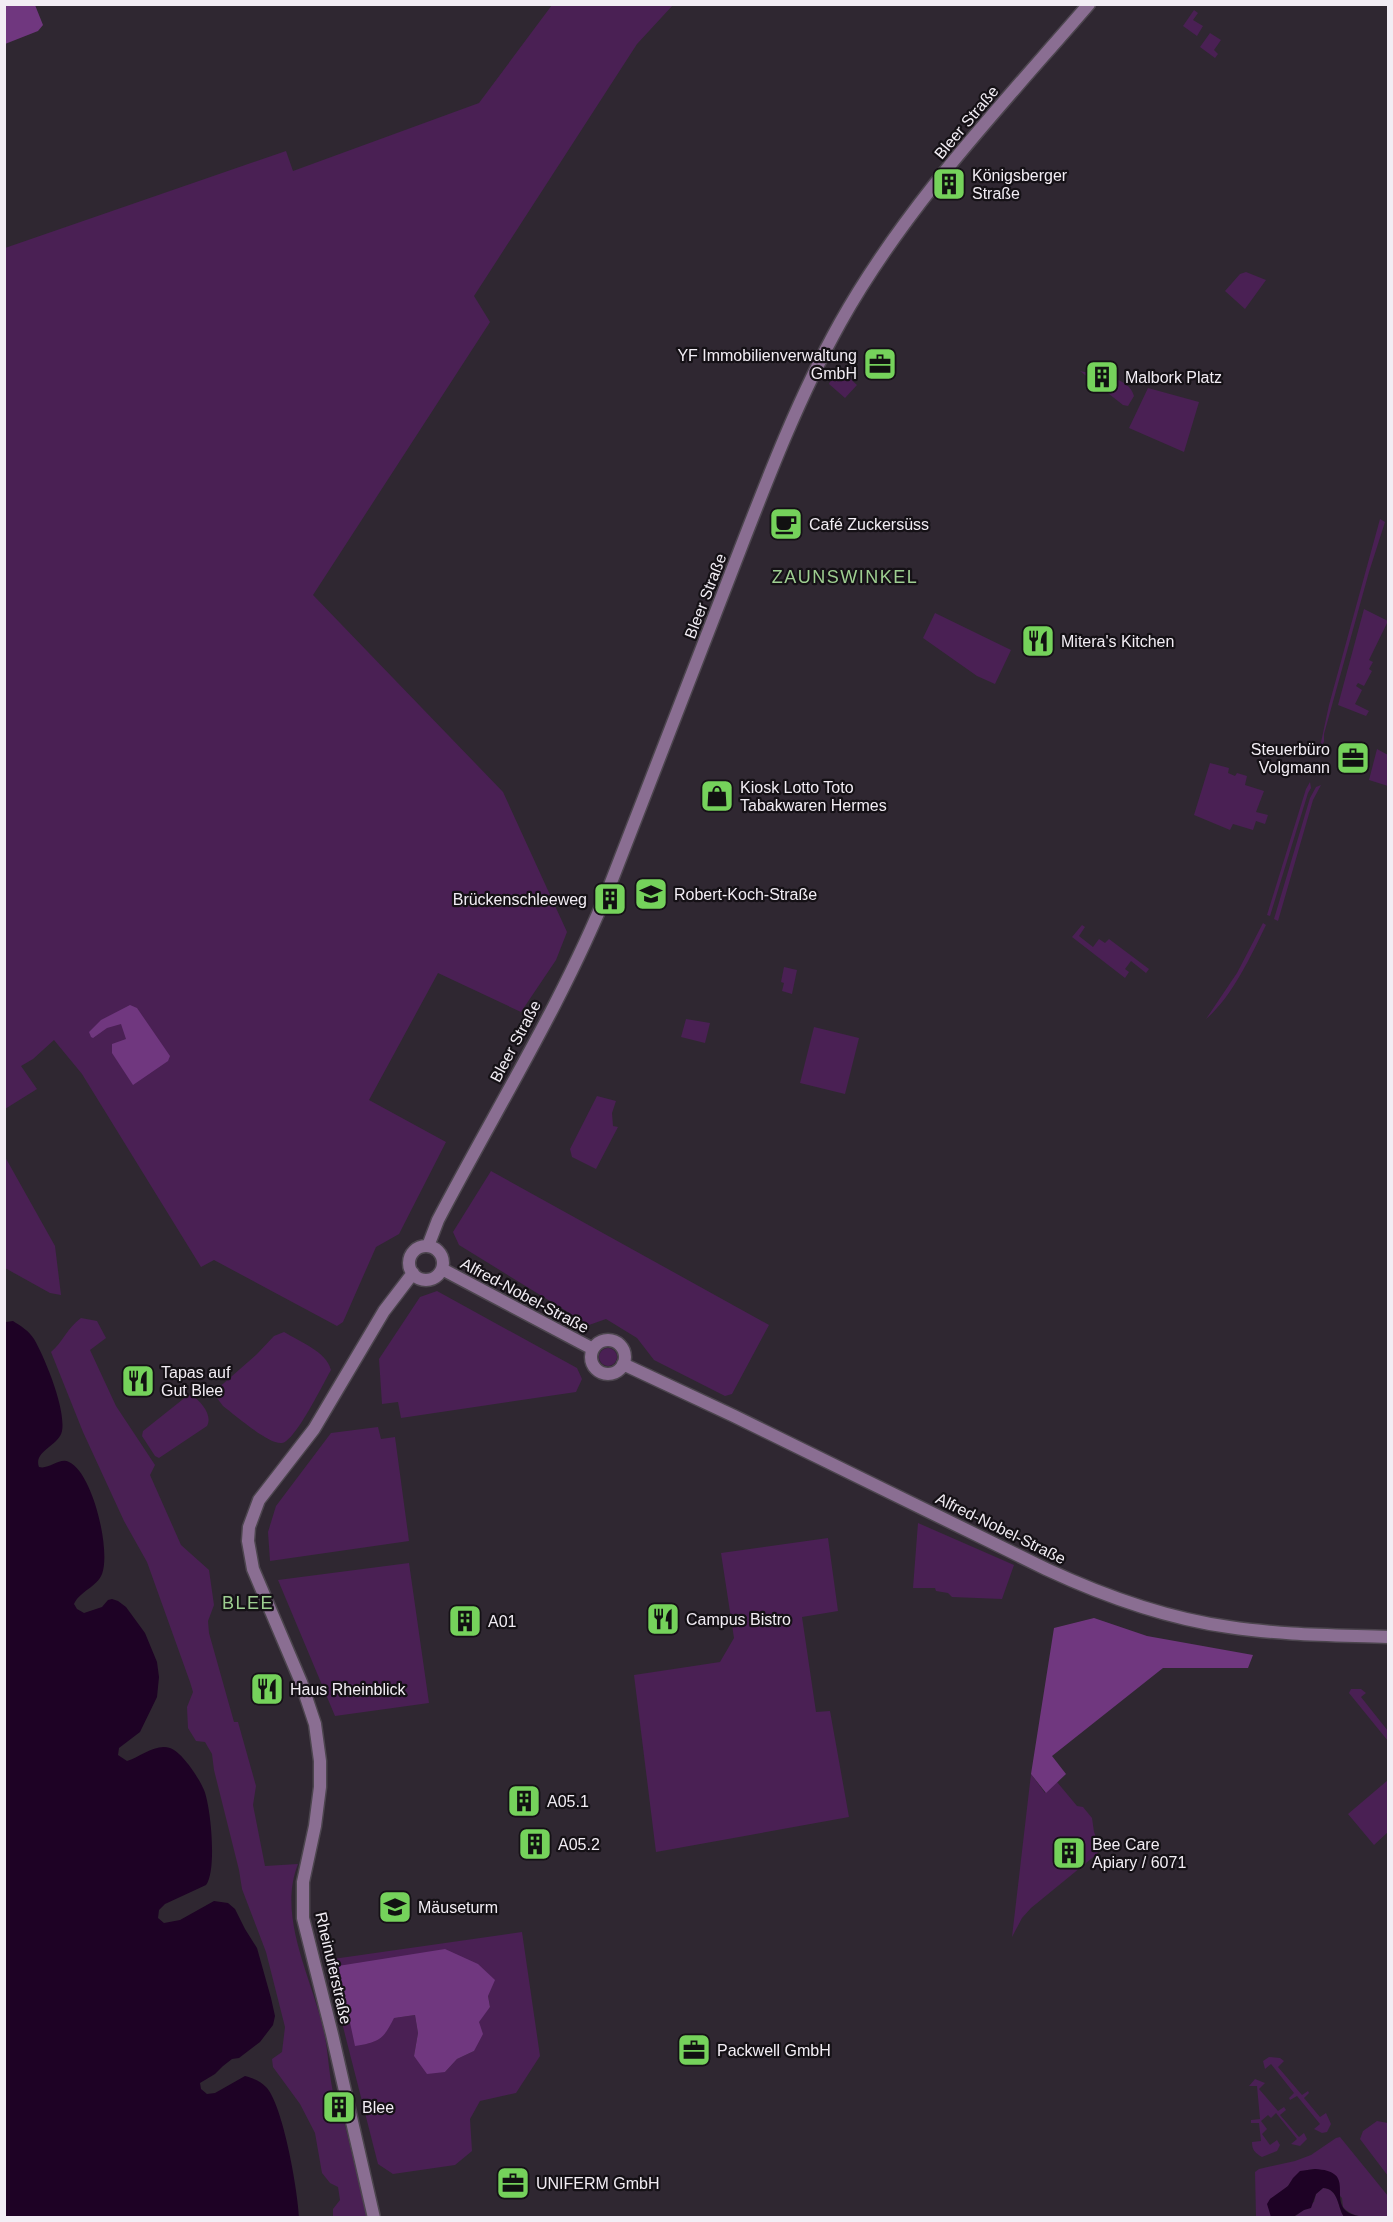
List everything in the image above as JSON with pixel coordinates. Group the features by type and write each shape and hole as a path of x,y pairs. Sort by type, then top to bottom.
{"street":[{"name":"Bleer Straße","path":"428,1246 443,1210 552,1009 584,944 625,846 765,485 816,369 840,322 876,264 932,188 1089,4"},
{"path":"428,1246 439,1252 443,1261 442,1269 437,1276 428,1280 420,1278 413,1273 410,1262 412,1254 419,1248 428,1246"},
{"name":"Alfred-Nobel-Straße","path":"442,1269 593,1349"},
{"name":"Rheinuferstraße","path":"374,2217 303,1918 303,1882 315,1826 320,1787 320,1761 315,1724 301,1682 250,1557 249,1527 259,1500 314,1429 379,1320 413,1273"},
{"path":"614,1341 624,1350 623,1364 613,1372 600,1371 594,1364 593,1349 600,1342 614,1341"},
{"name":"Alfred-Nobel-Straße","path":"623,1364 1098,1593 1162,1613 1226,1627 1286,1633 1389,1637"}],"shaded area":[{"path":"5,4 35,5 43,25 38,31 5,44"},
{"path":"552,5 673,5 637,44 474,296 490,322 313,595 503,792 567,932 556,960 521,1012 438,973 369,1100 446,1142 399,1234 376,1247 343,1322 337,1326 214,1260 201,1267 82,1074 54,1040 33,1059 21,1066 37,1089 5,1109 5,248 286,151 293,171 479,103"},
{"path":"1194,10 1198,13 1193,20 1203,26 1197,36 1183,26"},
{"path":"1210,33 1221,40 1214,50 1218,54 1215,58 1200,47"},
{"path":"1246,272 1266,280 1245,309 1225,291 1240,274"},
{"path":"837,367 857,385 845,398 829,384"},
{"path":"1080,371 1119,380 1131,389 1134,396 1128,406 1123,405"},
{"path":"1148,388 1199,402 1184,452 1129,428"},
{"path":"1380,519 1385,522 1324,734 1324,742 1320,747 1329,705"},
{"path":"1364,609 1388,621 1369,660 1373,662 1369,669 1372,671 1364,686 1358,683 1356,686 1362,690 1355,704 1369,711 1366,716 1338,705"},
{"path":"935,613 1011,650 995,684 977,676 923,638"},
{"path":"1377,749 1388,755 1388,786 1369,780"},
{"path":"1210,763 1229,768 1228,773 1235,776 1237,773 1247,776 1245,785 1264,791 1256,812 1268,815 1265,824 1256,821 1253,830 1233,824 1230,830 1194,815"},
{"path":"1310,782 1311,788 1270,916 1267,915"},
{"path":"1321,785 1313,800 1278,921 1274,919 1310,798 1316,787"},
{"path":"1263,923 1266,925 1240,975 1224,999 1206,1019 1237,973"},
{"path":"1082,925 1085,927 1079,936 1093,947 1099,939 1105,943 1109,939 1149,969 1146,973 1131,961 1125,969 1129,972 1125,978 1072,937"},
{"path":"784,967 797,970 792,994 782,991"},
{"path":"130,1005 137,1008 170,1056 168,1061 133,1085 112,1053 112,1044 126,1039 121,1024 107,1028 93,1038 89,1032 101,1020"},
{"path":"686,1019 710,1023 705,1043 681,1037"},
{"path":"814,1027 859,1038 845,1094 800,1083"},
{"path":"597,1096 616,1101 612,1113 613,1126 618,1127 596,1169 572,1157 570,1149"},
{"path":"4,1155 55,1246 61,1295 50,1293 5,1268"},
{"path":"491,1171 769,1325 732,1394 725,1396 654,1360 637,1338 606,1319 589,1325 459,1245 453,1232"},
{"path":"437,1291 577,1368 582,1379 576,1392 401,1418 398,1402 382,1404 379,1359 420,1297"},
{"path":"81,1318 97,1321 106,1338 90,1350 116,1406 155,1465 150,1475 181,1545 209,1570 214,1605 208,1621 209,1633 234,1722 238,1722 256,1786 253,1805 265,1866 298,1864 292,1885 294,1929 320,2016 332,2089 343,2117 367,2217 333,2217 333,2209 340,2200 338,2187 330,2183 322,2173 315,2133 300,2104 273,2067 272,2059 282,2052 285,2027 266,1952 242,1889 212,1754 205,1742 196,1741 188,1728 187,1707 193,1692 190,1682 147,1562 124,1521 83,1432 51,1352"},
{"path":"5,1319 6,1322 13,1321 22,1327 34,1339 49,1371 61,1410 62,1431 56,1441 40,1457 39,1467 66,1461 78,1469 86,1481 98,1513 104,1548 102,1574 74,1604 84,1613 102,1607 108,1600 118,1601 126,1607 145,1633 157,1662 159,1677 157,1697 140,1732 119,1748 118,1755 127,1761 159,1747 175,1750 190,1766 207,1798 212,1839 209,1878 206,1885 165,1904 159,1910 158,1918 164,1923 180,1920 214,1901 228,1903 235,1909 257,1948 271,1998 275,2016 273,2025 260,2042 200,2083 201,2089 207,2094 215,2093 245,2076 266,2087 272,2096 284,2129 293,2169 299,2217 5,2217"},
{"path":"284,1332 318,1352 324,1357 331,1370 301,1423 288,1440 282,1443 261,1435 223,1406 217,1398 216,1390 274,1336"},
{"path":"608,1348 614,1351 617,1357 614,1363 608,1366 602,1363 599,1357 602,1351"},
{"path":"192,1395 207,1413 207,1426 159,1458 155,1456 142,1436 143,1431 187,1396"},
{"path":"378,1427 381,1439 395,1437 409,1541 270,1561 268,1532 276,1506 331,1433"},
{"path":"918,1523 1014,1565 1002,1599 952,1597 948,1593 936,1591 935,1588 913,1588"},
{"path":"828,1538 838,1611 802,1617 816,1712 830,1711 849,1817 656,1852 634,1675 720,1662 734,1638 721,1553"},
{"path":"409,1563 429,1703 335,1716 278,1580"},
{"path":"1094,1618 1147,1636 1253,1655 1248,1668 1163,1668 1052,1756 1066,1774 1046,1793 1031,1774 1054,1628"},
{"path":"1351,1689 1361,1689 1366,1693 1361,1697 1388,1731 1388,1741 1349,1693"},
{"path":"1031,1774 1045,1793 1057,1782 1077,1806 1083,1807 1092,1818 1100,1848 1097,1854 1031,1908 1022,1918 1012,1937"},
{"path":"1388,1780 1388,1832 1374,1845 1348,1814"},
{"path":"522,1932 540,2056 516,2093 480,2101 470,2119 472,2151 455,2165 393,2174 378,2164 326,1960","holes":["488,1996 490,2007 478,2022 474,2051 457,2059 445,2072 414,2056 418,2033 415,2015 394,2018"]},
{"path":"445,1949 478,1964 495,1980 488,1996 490,2007 479,2022 483,2034 474,2051 457,2059 445,2072 427,2074 414,2056 418,2033 415,2015 394,2018 387,2031 379,2039 355,2046 338,1966"},
{"path":"1269,2057 1280,2058 1284,2061 1278,2067 1302,2095 1308,2091 1309,2093 1304,2098 1320,2117 1326,2113 1331,2124 1327,2132 1322,2133 1314,2129 1320,2124 1297,2096 1290,2100 1289,2098 1294,2093 1271,2064 1265,2069 1263,2061"},
{"path":"1255,2079 1265,2083 1259,2089 1278,2111 1284,2107 1286,2110 1280,2115 1299,2137 1304,2133 1307,2139 1300,2146 1291,2144 1297,2139 1276,2113 1271,2118 1268,2115 1261,2121 1267,2129 1262,2134 1270,2145 1277,2140 1280,2145 1277,2151 1262,2157 1254,2151 1252,2142 1261,2141 1259,2123 1251,2123 1251,2120 1260,2119 1257,2086 1249,2086"},
{"path":"1377,2121 1388,2123 1388,2176 1360,2139 1363,2131"},
{"path":"1340,2137 1388,2196 1388,2217 1364,2217 1347,2211 1343,2207 1342,2198 1315,2169 1301,2172 1285,2189 1270,2199 1271,2217 1256,2217 1255,2172 1311,2155"},
{"path":"1315,2169 1334,2174 1338,2179 1340,2198 1347,2212 1368,2217 1344,2217 1335,2195 1332,2191 1323,2188 1316,2194 1311,2208 1293,2217 1271,2217 1267,2204 1270,2199 1288,2186 1300,2171"},
{"path":"1323,2188 1332,2191 1335,2195 1344,2217 1293,2218 1314,2202 1316,2194"}],"place":[{"name":"Königsberger Straße","path":"949,184"},
{"name":"YF Immobilienverwaltung GmbH","path":"880,364"},
{"name":"Malbork Platz","path":"1102,377"},
{"name":"Café Zuckersüss","path":"786,524"},
{"name":"Mitera's Kitchen","path":"1038,641"},
{"name":"Steuerbüro Volgmann","path":"1353,758"},
{"name":"Kiosk Lotto Toto Tabakwaren Hermes","path":"717,796"},
{"name":"Robert-Koch-Straße","path":"651,894"},
{"name":"Brückenschleeweg","path":"610,899"},
{"name":"Tapas auf Gut Blee","path":"138,1381"},
{"name":"Campus Bistro","path":"663,1619"},
{"name":"A01","path":"465,1621"},
{"name":"Haus Rheinblick","path":"267,1689"},
{"name":"A05.1","path":"524,1801"},
{"name":"A05.2","path":"535,1844"},
{"name":"Bee Care Apiary / 6071","path":"1069,1853"},
{"name":"Mäuseturm","path":"395,1907"},
{"name":"Packwell GmbH","path":"694,2050"},
{"name":"Blee","path":"339,2107"},
{"name":"UNIFERM GmbH","path":"513,2183"}],"district":[{"name":"ZAUNSWINKEL","path":"845,577"},
{"name":"BLEE","path":"248,1603"}]}
